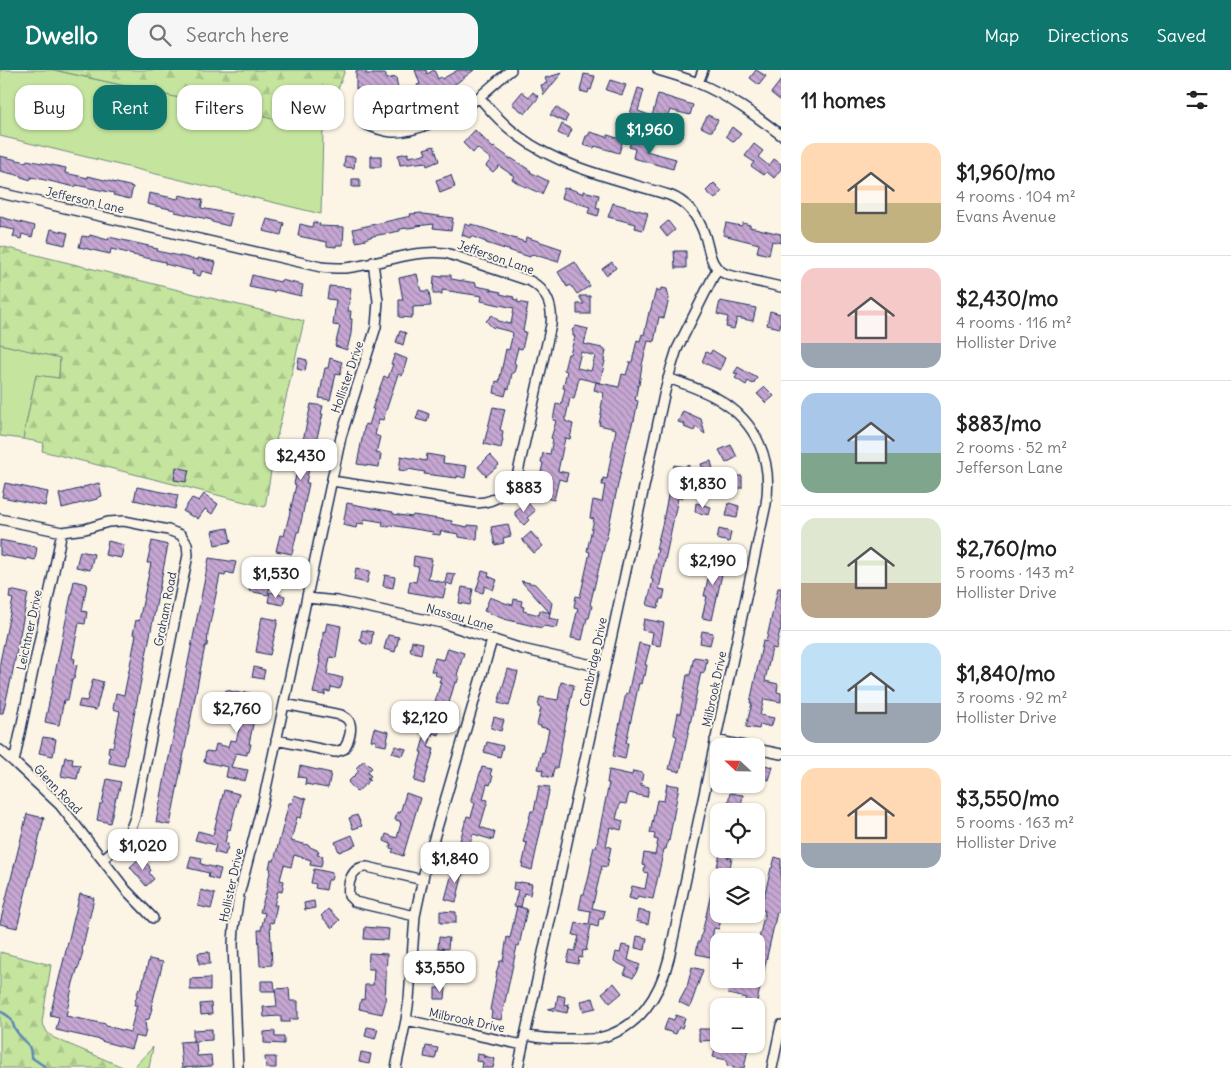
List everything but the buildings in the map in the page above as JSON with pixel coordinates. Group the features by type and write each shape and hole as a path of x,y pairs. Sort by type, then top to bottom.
{"street":[{"path":"511,70 479,97 514,133 547,154 578,167 669,195 681,201 690,209 698,221 710,258 721,273 781,287"},
{"path":"658,70 698,83 719,93 781,135"},
{"path":"698,83 703,70"},
{"path":"381,130 388,132 407,130"},
{"name":"Jefferson Lane","path":"0,193 321,266 344,268 416,254 439,252 530,281 540,289 548,300 551,325 518,472 511,486 500,496 488,502 474,502 332,481"},
{"name":"Hollister Drive","path":"238,1068 234,944 239,895 264,798 343,429 376,327 378,300 373,262"},
{"name":"Cambridge Drive","path":"518,1068 668,378 682,338 717,269"},
{"name":"Milbrook Drive","path":"668,378 712,396 739,414 750,427 758,441 767,471 768,488 766,504 716,738"},
{"name":"Graham Road","path":"0,519 62,532 85,529 108,522 124,521 168,530 181,535 187,544 188,555 136,817 131,831 124,841 103,859"},
{"name":"Leichtner Drive","path":"14,762 62,532"},
{"name":"Nassau Lane","path":"307,598 337,601 442,623 522,649 605,668"},
{"path":"396,1068 406,1020 416,916 423,880 492,640"},
{"path":"276,740 335,752 344,749 347,743 350,722 345,717 284,704"},
{"name":"Glenn Road","path":"0,750 60,805 126,890 153,918"},
{"path":"765,751 781,754"},
{"name":"Milbrook Drive","path":"406,1020 524,1040 554,1040 591,1039 607,1036 621,1030 635,1020 652,1001 662,982 710,768"},
{"path":"416,916 355,902 349,896 349,888 354,872 361,867 423,880"},
{"path":"772,1068 781,1025"}],"green space":[{"path":"0,70 54,70 121,85 93,85 93,130 167,130 167,95 177,97 177,130 262,130 262,116 272,119 272,130 323,130 321,214 0,136"},
{"path":"54,70 345,70 340,85 272,85 272,119 262,116 262,85 177,85 177,97 167,95 167,85 121,85"},
{"path":"0,246 304,321 276,441 265,507 42,451 44,443 23,439 36,375 59,378 60,358 0,344"},
{"path":"0,344 60,357 59,378 36,376 23,439 0,436"},
{"path":"0,952 51,965 42,1022 47,1032 54,1038 125,1068 0,1068"},
{"path":"153,1047 149,1068 133,1068"}],"waterway":[{"path":"0,1011 9,1017 14,1028 28,1044 31,1057 47,1068"}]}
